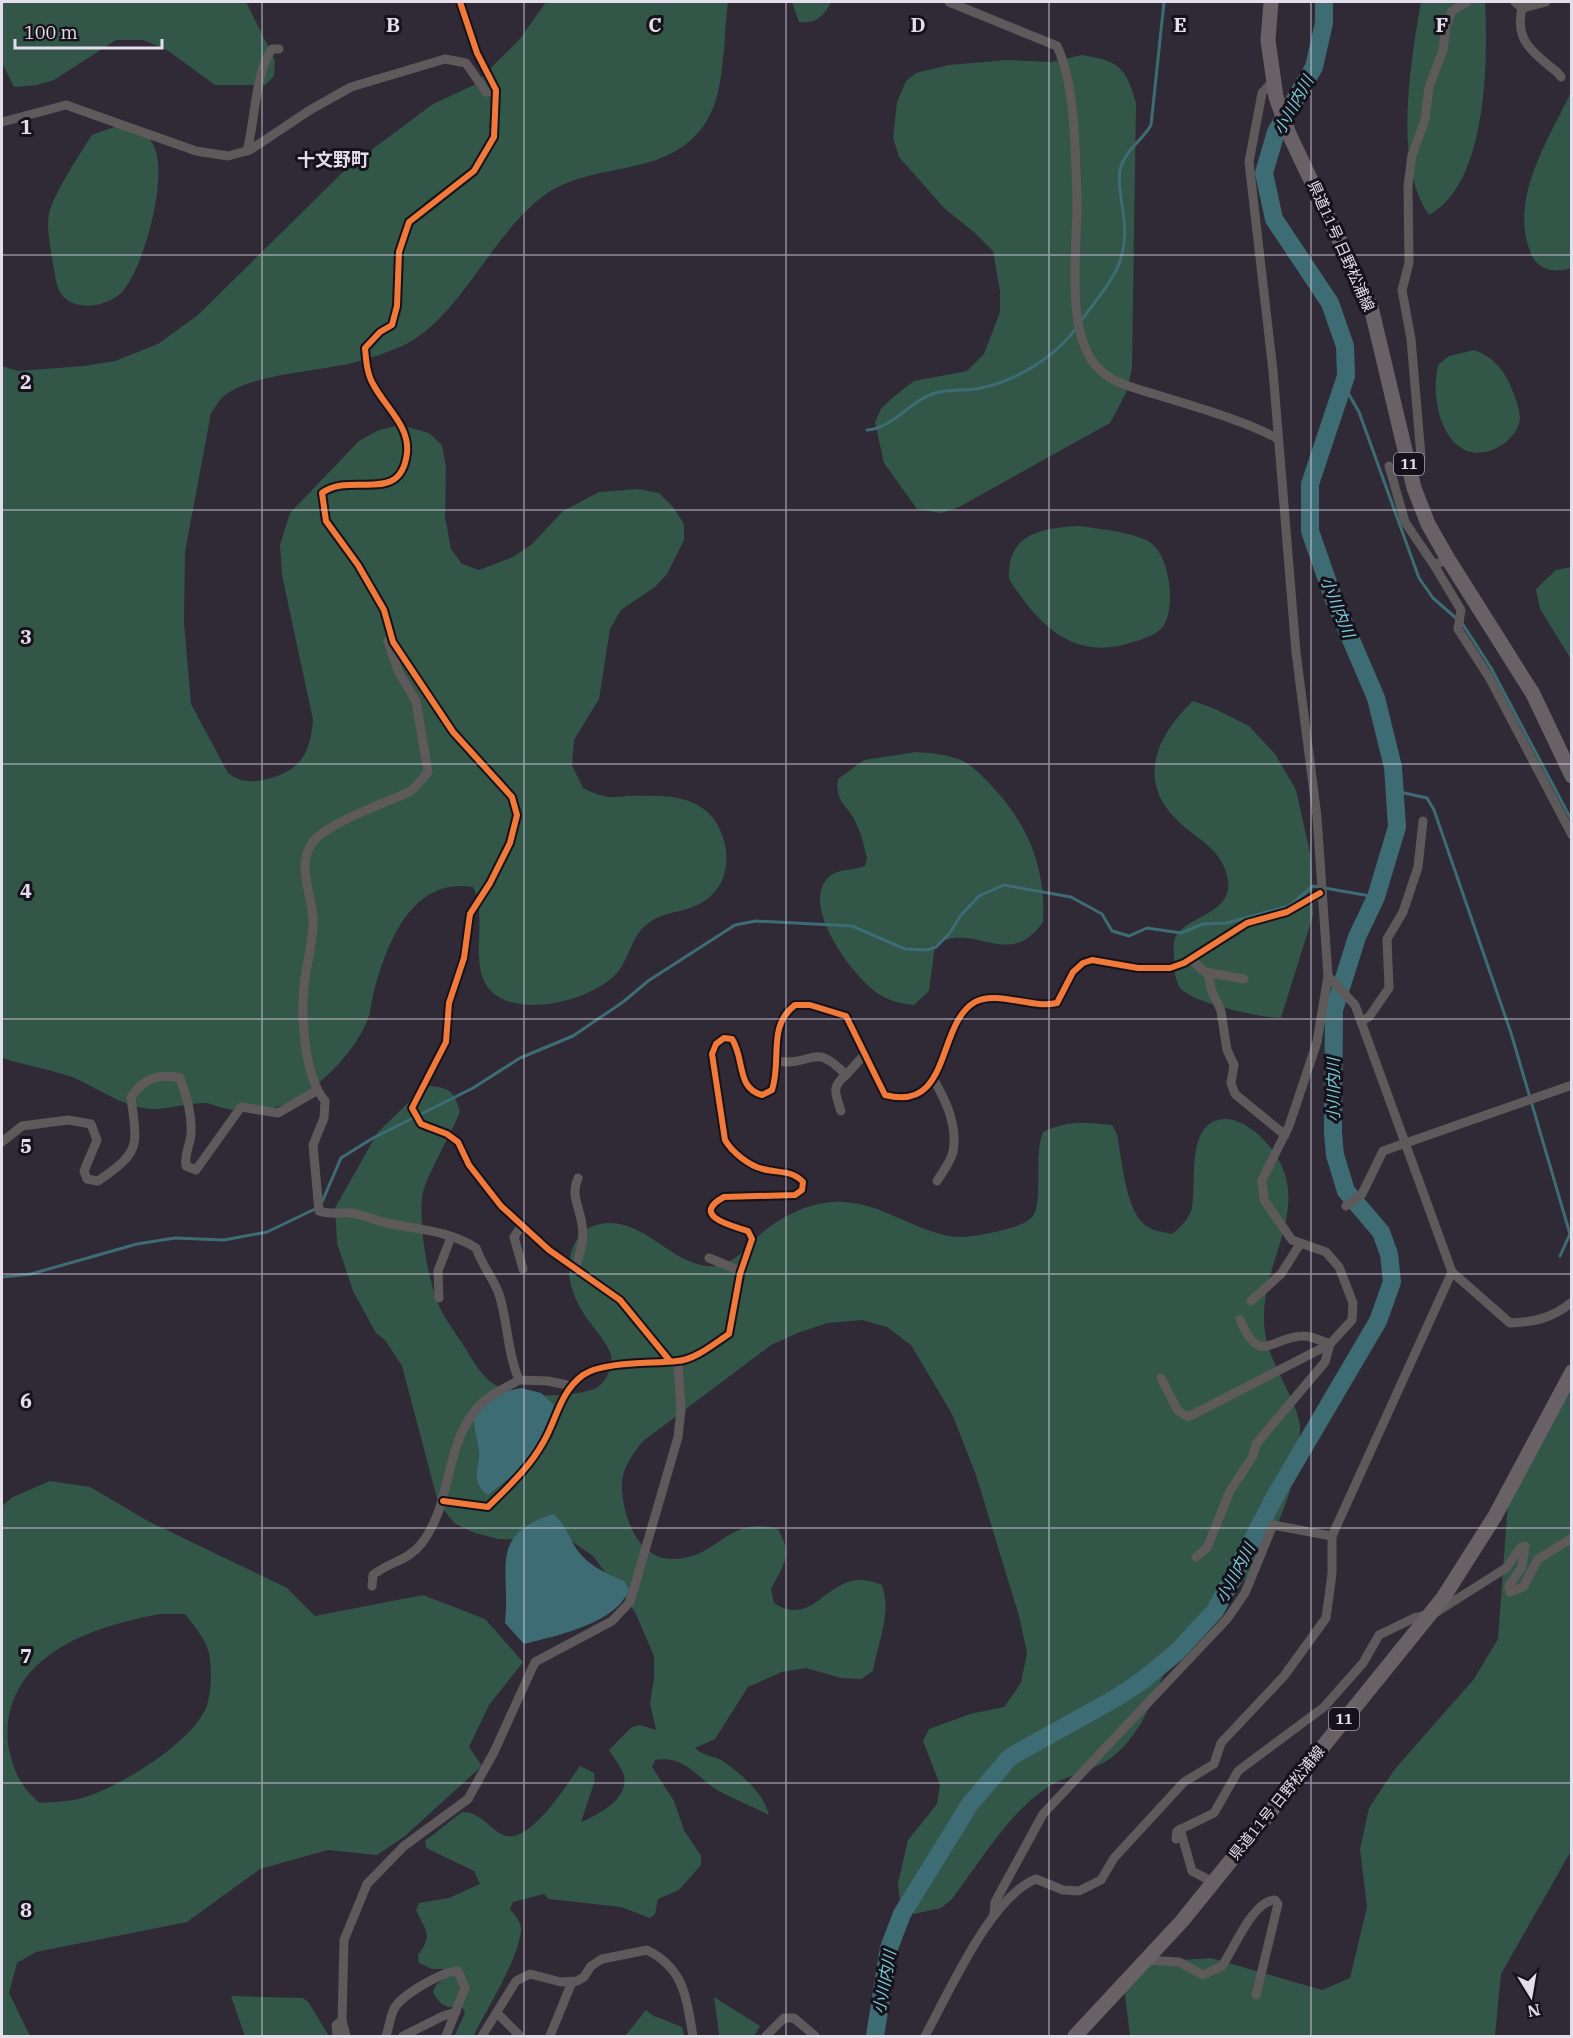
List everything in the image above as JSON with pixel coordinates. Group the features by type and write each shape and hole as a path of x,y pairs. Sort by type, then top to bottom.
{"main road":[{"name":"県道11号 日野松浦線","path":"1271,2 1268,40 1273,81 1281,113 1371,307 1414,488 1441,562 1533,694 1572,776"},
{"name":"県道11号 日野松浦線","path":"1075,2037 1213,1882 1443,1598 1495,1516 1572,1372"}],"street":[{"path":"346,2037 342,2021 344,1940 368,1884 404,1846 468,1799 494,1752 535,1662 612,1621 630,1602 678,1437 681,1410 674,1361 620,1300 576,1268 501,1206 469,1166 458,1142 447,1134 421,1124 412,1108 446,1042 449,1003 464,958 470,914 490,883 510,843 517,815 512,797 453,732 393,642 384,610 358,565 327,521 321,493 330,487 386,484 396,480 403,471 407,452 405,433 372,384 365,348 380,332 392,325 397,306 399,252 409,222 474,171 494,137 496,90 477,53 460,2"},
{"path":"950,2 1057,46 1062,57 1070,98 1077,197 1076,303 1083,344 1100,371 1130,386 1278,438"},
{"path":"1408,464 1420,460 1421,456 1411,339 1402,290 1409,263 1408,186 1412,155 1425,120 1429,87 1443,50 1446,26 1452,11 1467,2"},
{"path":"1546,2 1519,5 1518,26 1523,37 1561,77"},
{"path":"248,151 260,80 267,56 272,49 279,49"},
{"path":"2,122 66,105 196,151 228,156 248,151 266,141 310,110 351,87 445,59 466,63 486,92 496,90"},
{"path":"1161,1378 1178,1411 1188,1417 1330,1344 1352,1320 1353,1303 1339,1267 1326,1252 1292,1240 1264,1200 1262,1180 1285,1135 1317,1042 1328,976 1320,894 1317,817 1296,652 1257,208 1250,162 1262,93 1273,81"},
{"path":"1389,466 1405,522 1441,562 1461,610 1458,629 1489,677 1572,835"},
{"path":"384,610 382,627 398,671 416,701 428,772 411,791 378,804 313,841 305,857 304,868 314,920 304,988 305,1042 316,1091 325,1101 324,1118 313,1145 320,1211 329,1214 351,1213 451,1237 476,1248 483,1268 499,1293 512,1364 519,1380"},
{"path":"1361,1022 1370,1017 1389,988 1387,939 1402,912 1418,867 1423,821"},
{"path":"442,1500 488,1507 526,1470 545,1440 559,1405 572,1386 584,1374 599,1370 674,1361 702,1351 729,1334 741,1271 752,1239 748,1231 718,1222 713,1216 716,1202 724,1197 795,1196 802,1190 803,1182 789,1173 760,1169 730,1150 724,1140 712,1054 716,1044 724,1038 732,1039 739,1049 745,1084 754,1093 762,1095 772,1090 776,1077 779,1022 795,1005 810,1005 846,1016 885,1095 899,1098 915,1094 934,1080 961,1014 975,1002 987,998 1045,1006 1057,1003 1073,972 1083,963 1092,960 1151,969 1170,968 1190,959 1247,923 1287,912 1320,894"},
{"path":"1190,959 1208,973 1244,980"},
{"path":"1208,973 1211,989 1221,1011 1227,1050 1234,1065 1231,1083 1235,1094 1285,1135"},
{"path":"1328,976 1355,1005 1452,1272 1510,1323 1535,1322 1556,1315 1572,1302"},
{"path":"841,1111 834,1090 835,1083 846,1075 865,1054"},
{"path":"777,1061 793,1064 814,1055 822,1056 846,1075"},
{"path":"2,1142 22,1126 68,1120 91,1124 97,1140 84,1171 87,1179 98,1181 128,1157 136,1140 131,1097 140,1085 164,1074 180,1078 191,1107 190,1137 184,1154 186,1166 196,1170 241,1107 278,1113 316,1091"},
{"path":"934,1080 949,1106 953,1153 937,1181"},
{"path":"1346,1206 1362,1194 1383,1151 1572,1085"},
{"path":"576,1268 582,1244 583,1227 574,1200 574,1188 578,1178"},
{"path":"522,1225 514,1237 523,1269"},
{"path":"439,1298 438,1271 451,1237"},
{"path":"1251,1301 1281,1274 1300,1244"},
{"path":"709,1258 741,1271"},
{"path":"925,2037 994,1913 1021,1885 1036,1879 1063,1890 1079,1891 1101,1880 1114,1858 1184,1782 1214,1764 1221,1743 1284,1676 1312,1640 1326,1618 1332,1574 1332,1536 1452,1272"},
{"path":"1240,1320 1248,1337 1262,1346 1274,1346 1303,1336 1330,1344"},
{"path":"1196,1557 1207,1548 1230,1491 1253,1456 1256,1444 1325,1362 1330,1344"},
{"path":"372,1586 373,1575 381,1569 407,1559 422,1544 439,1517 453,1452 465,1425 484,1401 519,1380 548,1381 572,1386"},
{"path":"994,1913 995,1902 1042,1814 1227,1619 1245,1593 1274,1526 1332,1536"},
{"path":"1176,1839 1177,1831 1214,1813 1238,1771 1324,1707 1363,1663 1379,1635 1414,1618 1429,1615 1506,1568 1521,1547 1525,1546 1522,1567 1509,1586 1510,1592 1523,1587 1538,1559 1572,1538"},
{"path":"1180,1829 1192,1871 1213,1882"},
{"path":"1145,1960 1179,1962 1203,1975 1214,1972 1222,1966 1252,1915 1271,1899 1275,1899 1278,1904 1256,1995"},
{"path":"482,2037 516,1981 530,1974 561,1982 572,1982 584,1977 591,1966 602,1959 646,1950 668,1962 679,1976 693,2037"},
{"path":"386,2037 394,2009 403,1997 447,1971 458,1971 465,1988 446,2037"},
{"path":"550,2037 572,1982"},
{"path":"404,2037 443,2016 456,2012"},
{"path":"497,2013 520,2037"},
{"path":"766,2037 784,2018 795,2018 815,2037"},
{"path":"337,2037 336,2025 342,2021"}],"green space":[{"path":"2,2 246,2 275,60 274,76 265,85 215,85 167,50 143,40 116,40 54,80 37,85 14,87 2,63"},
{"path":"546,2 728,2 720,82 711,113 689,142 671,154 651,162 587,176 566,183 546,194 508,231 458,298 421,335 377,356 253,382 221,399 211,413 185,552 184,623 191,704 228,773 240,780 253,781 275,777 294,767 305,753 313,720 282,575 280,545 290,513 359,441 379,430 400,425 429,433 442,445 446,467 445,517 451,549 462,564 479,570 513,557 532,544 563,511 599,492 638,489 659,493 673,507 684,524 684,540 667,574 655,587 621,610 610,629 599,699 574,740 572,765 583,788 599,795 607,797 665,796 689,801 699,806 717,824 722,835 726,858 722,880 708,898 697,905 664,915 644,927 635,938 618,972 602,985 571,999 535,1005 518,1004 503,999 491,991 484,981 479,956 479,913 473,887 451,887 433,893 417,904 404,919 394,937 378,976 368,1018 360,1036 349,1051 337,1066 308,1091 275,1108 243,1111 206,1103 156,1109 134,1106 72,1077 2,1058 2,366 18,371 84,366 115,361 158,344 198,315 347,168 433,104 474,85 519,40"},
{"path":"792,2 831,2 819,18 810,22 799,22"},
{"path":"1421,2 1485,2 1486,26 1484,86 1473,149 1463,176 1448,199 1429,215 1418,193 1411,168 1408,140 1410,81"},
{"path":"1082,55 1105,60 1120,68 1129,82 1136,103 1132,369 1126,393 1110,423 959,507 941,513 917,509 884,463 875,422 881,409 914,381 967,371 984,354 1000,312 1000,291 993,251 944,208 899,157 893,138 897,102 906,81 916,73 949,65 1007,60 1051,62"},
{"path":"1571,92 1571,268 1549,270 1539,265 1532,256 1526,235 1524,214 1527,193 1542,151"},
{"path":"123,124 138,130 147,137 156,153 157,193 153,216 139,261 123,291 102,304 84,306 68,301 60,292 57,284 49,237 50,210 63,182 92,135"},
{"path":"1474,350 1488,357 1503,372 1518,405 1520,416 1518,427 1506,442 1480,453 1463,449 1454,442 1442,423 1436,398 1438,365 1449,356"},
{"path":"1079,526 1130,534 1154,546 1165,565 1170,590 1168,614 1159,631 1130,643 1109,647 1091,647 1074,643 1059,635 1032,611 1009,579 1014,552 1029,536 1052,529"},
{"path":"1572,567 1571,659 1540,609 1536,589 1556,570"},
{"path":"1193,701 1249,726 1275,754 1296,790 1311,857 1313,915 1281,1018 1242,1012 1195,998 1179,986 1177,980 1174,949 1176,936 1185,927 1218,906 1228,891 1228,881 1221,860 1207,844 1174,817 1163,802 1156,786 1157,756 1162,741 1181,713"},
{"path":"916,752 948,756 965,762 979,773 1010,808 1028,838 1039,869 1043,922 1030,936 1017,943 1004,945 964,938 950,939 935,945 929,991 914,1005 886,998 876,993 863,980 832,938 820,905 821,891 831,875 865,866 867,858 854,818 838,794 838,779 864,760"},
{"path":"429,1086 450,1092 456,1099 460,1112 428,1179 422,1197 421,1210 426,1256 437,1300 442,1312 476,1366 488,1379 507,1390 532,1395 572,1394 594,1389 602,1383 610,1370 610,1351 580,1308 570,1280 570,1260 574,1245 582,1233 595,1225 614,1223 627,1226 688,1261 712,1266 722,1265 738,1256 768,1228 785,1217 804,1208 824,1203 844,1202 871,1207 935,1233 954,1237 995,1232 1024,1223 1036,1211 1040,1142 1043,1132 1060,1125 1084,1123 1112,1125 1117,1134 1129,1196 1138,1218 1151,1229 1172,1234 1184,1223 1191,1212 1198,1141 1212,1122 1230,1119 1246,1125 1263,1139 1280,1163 1288,1186 1288,1209 1269,1280 1265,1305 1265,1332 1271,1354 1300,1422 1300,1430 1292,1485 1277,1525 1264,1551 1240,1585 1181,1640 1171,1655 1144,1718 1125,1745 1109,1759 1056,1782 1033,1798 1007,1824 951,1900 941,1908 914,1914 900,1902 898,1883 908,1840 937,1804 940,1785 923,1741 929,1729 970,1714 1004,1707 1021,1683 1027,1653 1019,1616 976,1475 952,1414 911,1345 887,1327 862,1320 828,1323 771,1345 642,1442 624,1471 622,1494 633,1532 640,1543 659,1557 672,1559 688,1557 746,1528 760,1526 778,1529 783,1538 786,1553 783,1566 771,1589 774,1603 789,1610 802,1609 814,1604 836,1588 849,1582 864,1580 882,1585 886,1606 885,1617 873,1671 861,1679 841,1678 806,1668 782,1672 748,1687 715,1739 695,1748 721,1760 745,1779 757,1792 769,1815 717,1790 682,1764 665,1759 655,1760 652,1767 674,1801 684,1830 701,1856 701,1865 679,1890 658,1899 655,1914 650,1918 621,1907 549,1899 544,1894 513,1902 510,1909 519,1920 521,1929 509,1968 474,2035 455,2035 465,2013 462,2007 444,2006 433,1992 436,1985 454,1969 432,1969 419,1963 418,1955 427,1938 416,1910 419,1903 449,1898 480,1884 474,1871 426,1848 425,1841 462,1812 473,1814 501,1834 511,1836 522,1833 545,1813 580,1766 594,1773 595,1780 581,1822 611,1805 622,1792 624,1776 609,1750 632,1727 640,1725 656,1730 650,1703 654,1678 654,1656 635,1612 593,1556 570,1540 498,1539 475,1533 454,1523 438,1502 402,1366 385,1340 376,1333 353,1291 337,1243 335,1208 378,1132"},
{"path":"1571,1371 1571,1851 1501,1974 1495,2036 1130,2036 1124,1987 1153,1962 1211,1958 1322,1990 1350,1978 1367,1907 1360,1849 1369,1808 1394,1770 1474,1679 1498,1639 1509,1488"},
{"path":"50,1481 90,1487 148,1521 287,1588 315,1616 423,1595 485,1619 523,1662 489,1705 469,1747 482,1766 405,1836 377,1855 328,1850 260,1869 187,1922 36,1952 17,1963 9,1993 30,2036 2,2036 2,1506 13,1497","holes":["160,1614 185,1614 205,1642 210,1659 209,1699 196,1724 171,1749 139,1771 108,1788 81,1798 40,1803 18,1777 8,1745 10,1714 19,1688 35,1667 56,1650 107,1627"]},
{"path":"231,1996 303,1998 309,2003 329,2036 245,2036"},
{"path":"714,1997 760,2026 754,2036 717,2036 719,2034"},
{"path":"646,2010 652,2015 682,2027 684,2036 625,2036"}],"water":[{"path":"521,1388 541,1393 554,1405 548,1424 528,1463 488,1495 482,1490 477,1479 479,1451 474,1417 498,1393"},
{"path":"553,1514 563,1525 584,1558 624,1581 629,1589 623,1601 599,1619 568,1632 524,1644 505,1623 506,1556 510,1544 518,1533 532,1523"}],"waterway":[{"path":"1081,321 1114,275 1123,251 1125,236 1119,182 1120,170 1125,157 1151,125 1164,2"},
{"name":"小川内川","path":"875,2036 889,1948 902,1914 970,1804 1010,1757 1116,1698 1143,1680 1177,1652 1215,1611 1277,1493 1378,1321 1392,1282 1389,1254 1381,1232 1346,1191 1335,1155 1333,1133 1334,1010 1357,937 1376,897 1397,827 1393,767 1376,698 1334,600 1310,531 1310,484 1346,376 1345,346 1330,303 1274,219 1264,173 1276,132 1314,67 1324,23 1324,2"},
{"path":"867,430 894,420 917,402 935,393 981,388 1008,380 1047,357 1069,338 1077,327"},
{"path":"1343,384 1359,412 1419,578 1433,598 1457,619"},
{"path":"1462,623 1491,668 1572,821"},
{"path":"1395,791 1427,798 1434,810 1511,1033 1570,1234 1560,1256"},
{"path":"322,1202 341,1158 373,1138 473,1088 520,1058 573,1036 623,1002 648,981 735,925 756,921 852,926 905,949 927,950 936,947 949,934 961,915 979,896 1004,885 1071,897 1102,914 1112,931 1129,936 1147,928 1181,933 1203,924 1227,923 1289,906 1313,886 1376,897"},
{"path":"2,1277 31,1274 137,1244 175,1238 224,1240 267,1232 315,1209"}],"cycle path":[{"path":"460,2 477,53 496,90 494,137 474,171 409,222 399,252 397,306 392,325 380,332 365,348 371,380 405,434 407,453 403,469 395,479 385,483 334,487 322,493 326,521 358,565 384,610 393,642 453,732 512,797 517,815 510,843 490,883 470,914 464,958 449,1003 446,1042 412,1108 421,1124 447,1134 458,1142 469,1165 501,1206 549,1250 620,1300 670,1361"},
{"path":"443,1501 488,1507 519,1476 532,1459 548,1432 564,1397 583,1375 615,1365 684,1360 729,1334 740,1274 752,1239 748,1231 717,1219 712,1215 711,1210 714,1204 724,1197 795,1195 802,1190 803,1182 794,1175 752,1165 736,1154 725,1140 712,1054 716,1044 724,1038 732,1039 748,1086 762,1095 772,1090 775,1079 778,1033 786,1013 795,1005 810,1005 846,1016 885,1095 907,1097 922,1091 933,1079 954,1028 963,1013 975,1002 994,998 1037,1004 1057,1003 1073,972 1083,963 1092,960 1138,968 1170,968 1184,963 1247,923 1287,912 1320,893"}],"district":[{"name":"十文野町","path":"333,160"}]}
